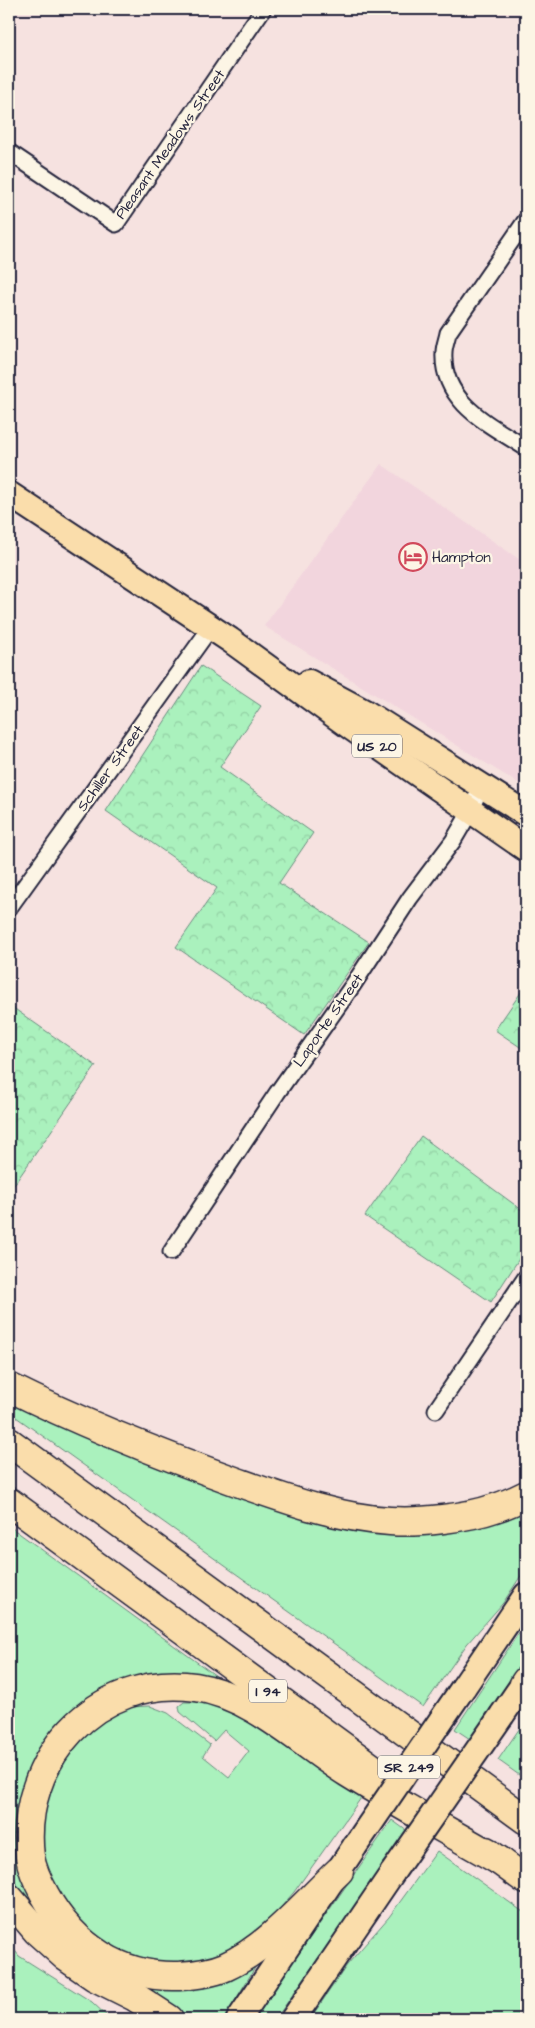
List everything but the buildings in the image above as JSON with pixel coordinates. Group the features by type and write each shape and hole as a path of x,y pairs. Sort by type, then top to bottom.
{"highway":[{"path":"9,1387 93,1425 198,1468 278,1496 342,1515 390,1521 445,1519 493,1509 526,1495"},
{"path":"9,1442 526,1820"},
{"name":"I 94","path":"9,1502 526,1880"},
{"path":"312,1664 395,1705 526,1798"},
{"path":"339,1870 252,1953 223,1968 194,1975 162,1976 131,1971 102,1957 74,1936 55,1913 40,1887 30,1859 30,1818 36,1787 50,1757 71,1729 98,1707 132,1692 163,1687 196,1687 228,1696 253,1708 347,1772 500,1861"},
{"path":"9,1898 28,1922 54,1947 95,1977 139,2019"},
{"path":"95,1977 135,1997 169,2019"}],"main road":[{"name":"US 20","path":"9,494 221,633 470,812 526,849"},
{"name":"US 20","path":"221,633 365,712 526,814"},
{"name":"SR 249","path":"239,2019 526,1595"},
{"name":"SR 249","path":"293,2019 525,1682"}],"street":[{"name":"Pleasant Meadows Street","path":"9,152 116,224 263,9"},
{"path":"526,220 448,333 444,352 445,368 450,386 466,408 526,448"},
{"name":"Schiller Street","path":"9,908 221,633"},
{"name":"Laporte Street","path":"171,1252 410,898 453,842 482,786"},
{"path":"436,1410 526,1277"}],"shaded area":[{"path":"381,464 526,564 526,788 264,626"}],"green space":[{"path":"201,666 261,706 220,767 313,833 279,883 369,942 304,1035 176,947 217,888 106,811"},
{"path":"526,985 526,1051 495,1030"},
{"path":"9,1005 96,1066 9,1192"},
{"path":"421,1136 526,1213 526,1248 491,1302 365,1216"},
{"path":"9,1394 299,1513 526,1505 526,1568 503,1603 467,1644 423,1707 9,1412"},
{"path":"9,1526 230,1686 167,1675 34,1770 45,1921 28,1901 9,1873"},
{"path":"526,1622 526,1656 470,1739 455,1729"},
{"path":"184,1702 200,1702 227,1708 361,1798 294,1892 265,1926 241,1945 210,1960 181,1964 152,1963 123,1955 102,1944 68,1908 51,1880 43,1850 42,1818 50,1782 64,1754 109,1714 129,1707 150,1706 168,1713 210,1745 203,1756 229,1777 249,1751 224,1730 214,1741 180,1712 179,1706"},
{"path":"526,1719 526,1780 498,1760"},
{"path":"392,1820 407,1831 282,2010 273,2019 253,2019"},
{"path":"437,1851 526,1914 526,2019 310,2019 347,1965 389,1917"},
{"path":"9,1943 19,1956 92,2002 110,2019 9,2019"},
{"path":"259,1961 224,2019 181,2019 117,1970"}],"place":[{"name":"Hampton","path":"413,557"}]}
